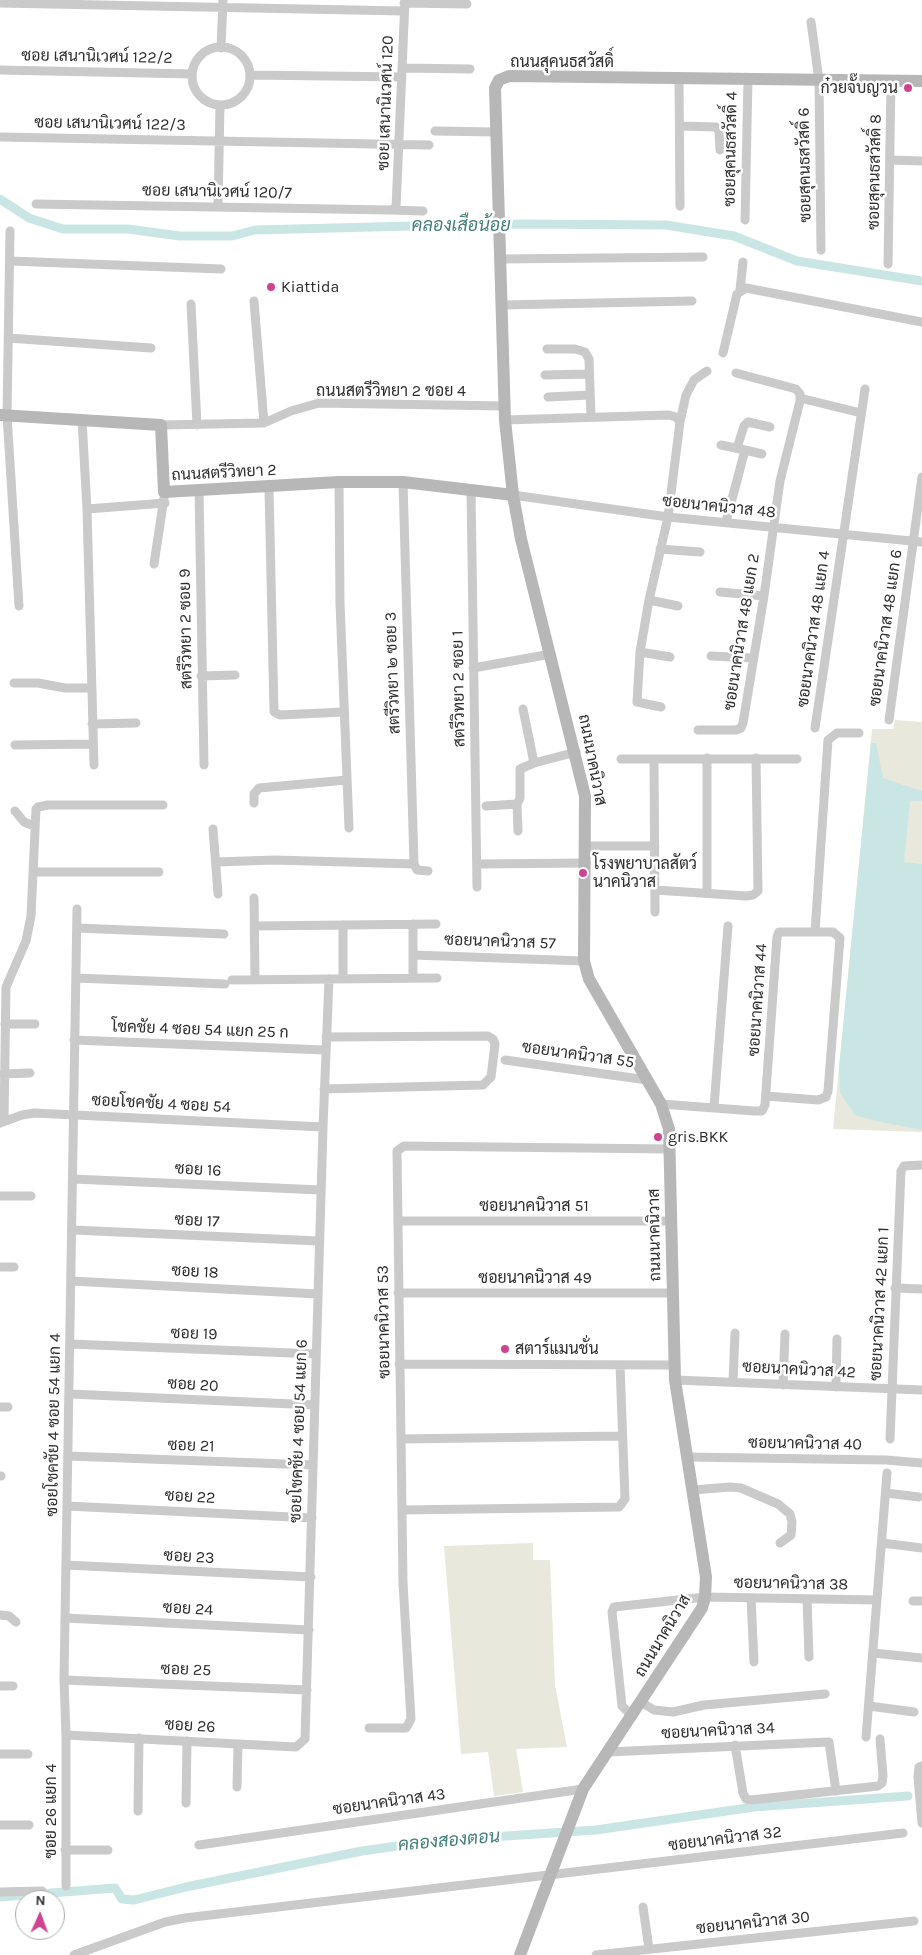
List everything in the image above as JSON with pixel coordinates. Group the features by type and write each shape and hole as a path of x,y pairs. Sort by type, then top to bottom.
{"main road":[{"name":"ถนนสุคนธสวัสดิ์","path":"513,496 505,420 496,83 504,77 922,81"},
{"path":"3,415 161,425"},
{"name":"ถนนสตรีวิทยา 2","path":"161,425 164,498 199,491 339,482 403,482 513,496"},
{"name":"ถนนนาคนิวาส","path":"513,496 521,539 576,752 585,796 584,961 589,980 599,999 661,1104 669,1129 675,1380 706,1577 705,1597 702,1608 583,1789 520,1955"}],"street":[{"path":"0,3 468,4"},
{"path":"221,48 223,4"},
{"name":"ซอย เสนานิเวศน์ 120","path":"393,209 400,144 404,5"},
{"name":"ซอยสุคนธสวัสดิ์ 6","path":"810,22 819,80 821,250"},
{"path":"221,48 230,49 244,59 250,75 247,90 242,97 235,102 220,105 207,102 197,93 192,74 199,58 213,49 221,48"},
{"path":"250,75 470,69"},
{"name":"ซอย เสนานิเวศน์ 122/2","path":"0,70 192,74"},
{"path":"679,78 680,206"},
{"name":"ซอยสุคนธสวัสดิ์ 4","path":"745,220 748,79"},
{"name":"ซอยสุคนธสวัสดิ์ 8","path":"888,264 891,80"},
{"path":"218,207 220,105"},
{"path":"680,126 716,127 719,132 720,150"},
{"path":"435,131 496,132"},
{"name":"ซอย เสนานิเวศน์ 122/3","path":"0,137 429,145"},
{"path":"890,160 922,160"},
{"name":"ซอย เสนานิเวศน์ 120/7","path":"36,204 422,211"},
{"path":"10,231 8,338 3,415 19,606"},
{"path":"500,259 703,257"},
{"path":"10,261 220,269"},
{"path":"740,290 743,262"},
{"path":"723,353 736,294 746,288 922,322"},
{"path":"254,301 264,423"},
{"path":"502,305 692,301"},
{"path":"190,304 197,425"},
{"path":"8,338 151,348"},
{"path":"547,350 581,350 589,359 591,417"},
{"path":"661,707 637,702 635,697 640,652 648,600 668,517 680,422 686,395 700,375 707,371"},
{"path":"736,372 796,388 800,398 861,413"},
{"path":"545,375 589,374"},
{"name":"ซอยนาคนิวาส 48 แยก 4","path":"815,728 865,389"},
{"path":"548,397 590,396"},
{"name":"ซอยนาคนิวาส 48 แยก 2","path":"698,730 741,728 764,596 780,482 800,398"},
{"name":"ถนนสตรีวิทยา 2 ซอย 4","path":"161,425 264,423 291,411 319,403 505,406"},
{"path":"505,420 669,415 676,417 680,422"},
{"path":"82,420 87,510 94,765"},
{"path":"726,522 744,426 748,422 770,427"},
{"path":"721,445 762,454"},
{"name":"ซอยนาคนิวาส 48 แยก 6","path":"889,720 918,541 922,477"},
{"path":"339,482 340,603 349,828"},
{"name":"สตรีวิทยา ๒ ซอย 3","path":"403,482 414,864"},
{"path":"269,488 274,712 280,715 344,712"},
{"name":"สตรีวิทยา 2 ซอย 9","path":"199,491 204,766"},
{"name":"สตรีวิทยา 2 ซอย 1","path":"471,491 478,887"},
{"name":"ซอยนาคนิวาส 48","path":"513,496 668,517 918,541"},
{"path":"87,510 164,498 154,564"},
{"path":"660,549 700,552"},
{"path":"720,592 764,596"},
{"path":"648,600 678,606"},
{"path":"640,652 670,657"},
{"path":"473,668 551,654"},
{"path":"711,656 753,658"},
{"path":"201,676 235,675"},
{"path":"14,683 38,683 65,688 91,688"},
{"path":"523,710 534,763"},
{"path":"92,724 136,724"},
{"path":"661,1104 762,1111 766,1096 818,1100 826,1097 840,938 833,932 815,932 828,740 831,735 837,733 859,733"},
{"path":"15,744 93,744"},
{"path":"518,831 517,804 521,795 520,769 534,763 576,752"},
{"path":"706,758 707,893"},
{"path":"655,890 746,896 754,895 758,891 756,758"},
{"path":"621,759 797,759"},
{"path":"654,760 655,912"},
{"path":"254,803 254,794 259,788 347,780"},
{"path":"2,1122 2,1058 5,1024 3,987 28,932 33,902 36,810 43,805 163,804"},
{"path":"486,806 517,804"},
{"path":"15,811 24,822 34,826"},
{"path":"213,829 218,894"},
{"path":"586,846 655,846"},
{"path":"216,862 275,860 414,864 417,870 428,871"},
{"path":"477,864 586,863"},
{"path":"33,872 159,872"},
{"path":"254,898 255,980"},
{"name":"ซอยโชคชัย 4 ซอย 54 แยก 4","path":"66,1735 64,1680 73,1230 76,910"},
{"path":"413,978 414,924"},
{"path":"254,926 436,924"},
{"path":"343,979 344,925"},
{"path":"714,1107 728,926"},
{"path":"77,928 224,934"},
{"name":"ซอยนาคนิวาส 44","path":"766,1096 777,937 779,932 815,932"},
{"name":"ซอยนาคนิวาส 57","path":"414,954 584,961"},
{"path":"76,978 229,982 437,978"},
{"name":"ซอยโชคชัย 4 ซอย 54 แยก 6","path":"306,1735 322,1127 329,979"},
{"path":"5,1024 35,1024"},
{"path":"324,1089 483,1085 492,1077 495,1044 493,1039 488,1036 326,1037"},
{"name":"โชคชัย 4 ซอย 54 แยก 25 ก","path":"74,1040 325,1050"},
{"name":"ซอยนาคนิวาส 55","path":"505,1060 647,1080"},
{"path":"3,1074 30,1073"},
{"name":"ซอยโชคชัย 4 ซอย 54","path":"2,1122 34,1114 322,1127"},
{"name":"ซอยนาคนิวาส 53","path":"369,1728 406,1728 410,1723 402,1510 397,1151 404,1146 670,1149"},
{"name":"ซอยนาคนิวาส 42 แยก 1","path":"890,1439 890,1389 901,1171 904,1166 922,1165"},
{"name":"ซอย 16","path":"73,1179 321,1190"},
{"path":"0,1196 30,1196"},
{"name":"ซอยนาคนิวาส 51","path":"398,1221 671,1220"},
{"name":"ซอย 17","path":"73,1230 319,1241"},
{"path":"0,1267 14,1267"},
{"name":"ซอย 18","path":"71,1281 318,1294"},
{"path":"896,1288 922,1289"},
{"name":"ซอยนาคนิวาส 49","path":"398,1293 672,1293"},
{"path":"733,1382 735,1333"},
{"path":"783,1385 785,1334"},
{"path":"836,1387 837,1339"},
{"name":"ซอย 19","path":"70,1344 316,1354"},
{"path":"399,1364 675,1365"},
{"path":"402,1510 619,1507 624,1499 620,1365"},
{"name":"ซอยนาคนิวาส 42","path":"675,1380 922,1390"},
{"name":"ซอย 20","path":"70,1394 315,1405"},
{"path":"401,1439 622,1436"},
{"name":"ซอย 21","path":"68,1456 313,1465"},
{"name":"ซอยนาคนิวาส 40","path":"687,1457 886,1460 922,1463"},
{"path":"866,1737 887,1474"},
{"path":"693,1490 741,1488 778,1504 790,1514 792,1522 791,1535 780,1542"},
{"path":"886,1494 920,1497"},
{"name":"ซอย 22","path":"67,1506 312,1518"},
{"path":"882,1543 922,1548"},
{"name":"ซอย 23","path":"66,1565 311,1577"},
{"name":"ซอยนาคนิวาส 38","path":"632,1716 622,1706 612,1612 614,1607 705,1597 877,1600"},
{"path":"751,1598 754,1662"},
{"path":"807,1599 809,1658"},
{"path":"0,1615 9,1616 16,1622"},
{"name":"ซอย 24","path":"65,1618 309,1630"},
{"path":"873,1652 922,1658"},
{"name":"ซอย 25","path":"64,1680 307,1690"},
{"path":"0,1686 13,1686"},
{"path":"641,1702 654,1710 673,1712 704,1705 825,1694"},
{"path":"869,1706 914,1712"},
{"name":"ซอย 26","path":"66,1735 296,1747 303,1742 306,1735"},
{"name":"ซอย 26 แยก 4","path":"66,1735 66,1886"},
{"path":"138,1811 139,1738"},
{"path":"735,1745 746,1799 878,1786 882,1782 880,1739"},
{"path":"186,1803 188,1741"},
{"name":"ซอยนาคนิวาส 34","path":"608,1752 829,1742 836,1791"},
{"path":"237,1787 238,1744"},
{"path":"0,1754 28,1754"},
{"path":"922,1766 919,1767 918,1777 922,1823"},
{"name":"ซอยนาคนิวาส 43","path":"199,1845 583,1789"},
{"path":"0,1825 29,1824"},
{"name":"ซอยนาคนิวาส 32","path":"74,1955 173,1920 903,1833"},
{"path":"66,1850 108,1850"},
{"path":"0,1892 15,1892"},
{"path":"643,1907 649,1949"},
{"name":"ซอยนาคนิวาส 30","path":"596,1955 914,1921"}],"shaded area":[{"path":"895,720 922,722 922,1132 833,1129 872,729 893,729"},
{"path":"533,1543 533,1560 550,1560 555,1685 567,1747 516,1749 523,1792 494,1796 488,1752 461,1754 444,1546"}],"water":[{"path":"871,743 876,743 883,778 922,791 922,801 910,801 904,862 922,864 922,1130 855,1115 840,1093 839,1068"}],"waterway":[{"name":"คลองเสือน้อย","path":"0,199 29,218 63,229 128,229 180,236 232,236 255,230 413,226 524,224 666,225 734,236 797,261 922,281"},
{"name":"คลองสองตอน","path":"0,1897 115,1888 122,1899 134,1900 186,1887 362,1851 432,1841 596,1830 754,1807 908,1796"}],"place":[{"name":"ก๋วยจั๊บญวน","path":"908,88"},
{"name":"Kiattida","path":"271,287"},
{"name":"โรงพยาบาลสัตว์ นาคนิวาส","path":"583,873"},
{"name":"gris.BKK","path":"658,1137"},
{"name":"สตาร์แมนชั่น","path":"505,1349"}]}
